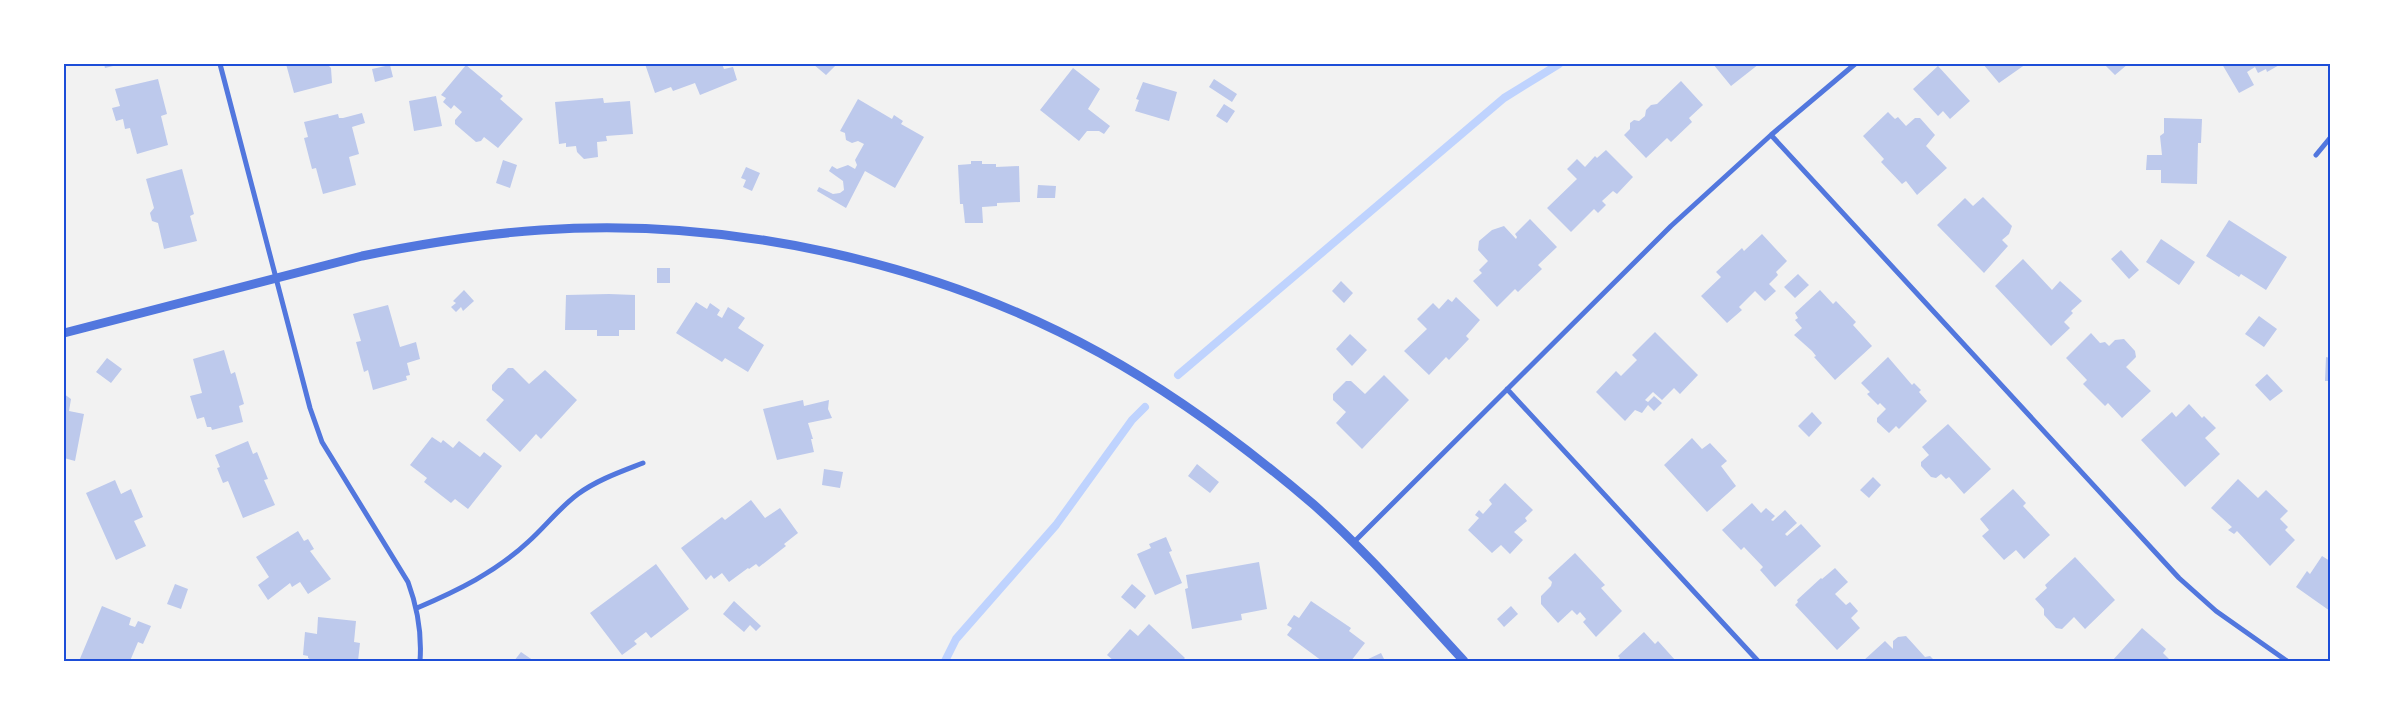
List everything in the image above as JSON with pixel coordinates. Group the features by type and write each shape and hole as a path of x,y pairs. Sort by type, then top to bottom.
{"street":[{"path":"220,64 310,408 322,442 408,582 417,608 422,639 420,661"},
{"path":"1353,543 1671,226 1771,135 1855,64"},
{"path":"1771,135 2179,578 2216,611 2287,661"},
{"path":"2316,155 2330,138"},
{"path":"64,333 405,247 497,234 588,228 636,229 728,236 822,251 914,276 1006,309 1100,354 1184,404 1228,436 1314,506 1353,543 1464,661"},
{"path":"1507,389 1758,661"},
{"path":"417,608 472,584 528,543 562,507 578,494 600,481 643,463"}],"building":[{"path":"104,64 121,64 105,68"},
{"path":"286,64 327,64 331,68 332,83 294,93"},
{"path":"645,64 722,64 724,69 733,67 737,80 700,95 695,83 673,91 671,87 655,93"},
{"path":"813,64 837,64 826,75"},
{"path":"1713,64 1759,64 1731,86"},
{"path":"1983,64 2026,64 1999,83"},
{"path":"2104,64 2128,64 2115,75"},
{"path":"2222,64 2281,64 2267,72 2266,69 2258,73 2255,67 2247,72 2254,85 2239,93"},
{"path":"390,65 393,77 375,82 372,69"},
{"path":"466,65 503,96 500,99 523,119 498,148 484,137 481,141 476,142 455,124 455,120 462,112 454,105 451,109 443,102 446,98 441,95"},
{"path":"1938,66 1970,101 1950,119 1943,111 1938,116 1913,89"},
{"path":"1073,68 1100,89 1088,109 1110,126 1104,134 1099,131 1087,131 1079,141 1040,110"},
{"path":"158,79 167,114 161,116 168,145 137,154 130,128 125,129 123,119 116,121 112,108 120,106 115,89"},
{"path":"1214,79 1237,94 1232,102 1209,87"},
{"path":"1681,81 1703,105 1689,118 1692,122 1671,142 1667,138 1646,158 1624,135 1630,129 1630,123 1634,120 1639,121 1645,116 1646,110 1651,105 1657,104"},
{"path":"1143,82 1177,92 1169,121 1135,111 1139,100 1136,99"},
{"path":"436,96 442,126 414,131 409,101"},
{"path":"603,98 604,103 630,101 633,134 606,136 607,141 597,142 598,157 584,159 577,152 576,146 566,147 566,143 559,144 555,102"},
{"path":"858,99 892,119 894,115 903,121 901,124 924,137 895,188 865,171 846,208 817,191 819,187 833,194 840,193 844,190 843,181 829,171 832,166 837,169 848,165 855,169 857,165 855,160 864,144 858,141 852,143 846,140 845,133 840,131"},
{"path":"1224,104 1235,111 1227,123 1216,116"},
{"path":"1888,112 1895,119 1898,117 1906,126 1915,118 1920,118 1935,135 1926,146 1947,168 1917,195 1906,181 1902,184 1881,162 1884,159 1863,136"},
{"path":"362,113 365,123 352,127 359,154 349,157 356,185 323,194 316,168 312,169 304,138 308,137 304,122 338,114 339,118 343,118"},
{"path":"2164,118 2202,119 2201,143 2198,143 2197,184 2161,183 2161,170 2146,170 2147,155 2162,155 2160,136 2164,133"},
{"path":"1606,150 1633,177 1617,194 1613,191 1602,201 1606,205 1598,213 1594,209 1571,232 1547,208 1577,179 1567,169 1577,159 1585,167 1595,156 1597,158"},
{"path":"503,160 517,165 510,188 496,183"},
{"path":"971,161 982,161 982,164 996,164 996,167 1019,166 1020,202 997,203 997,206 982,207 983,223 965,223 963,204 960,204 958,165 971,164"},
{"path":"746,167 760,173 752,191 743,187 746,180 741,178"},
{"path":"182,169 194,214 190,216 197,241 164,249 158,223 152,221 150,213 154,208 146,179"},
{"path":"1038,185 1056,186 1055,198 1037,198"},
{"path":"1983,197 2012,226 2009,234 2002,240 2008,246 1984,273 1937,225 1965,198 1973,206"},
{"path":"1530,219 1557,247 1538,265 1542,269 1518,292 1515,289 1497,307 1473,281 1482,273 1479,270 1488,261 1478,250 1479,241 1492,230 1504,226 1516,239 1515,234"},
{"path":"2229,220 2287,257 2266,290 2241,274 2239,277 2206,256"},
{"path":"1762,234 1787,261 1776,272 1778,275 1769,284 1776,291 1765,301 1755,291 1739,307 1742,310 1727,323 1701,296 1721,277 1716,272 1742,248 1744,251"},
{"path":"2161,239 2195,262 2179,285 2146,262"},
{"path":"2121,250 2139,270 2129,279 2111,259"},
{"path":"2023,259 2052,290 2060,281 2082,301 2071,311 2073,313 2064,322 2070,328 2051,346 1995,286"},
{"path":"657,268 670,268 670,283 657,283"},
{"path":"1798,274 1809,285 1795,298 1784,287"},
{"path":"1341,281 1353,293 1344,303 1332,291"},
{"path":"464,290 474,301 463,311 461,307 456,312 451,307 456,303 453,301"},
{"path":"1820,290 1833,304 1836,301 1856,322 1853,325 1872,346 1835,380 1814,357 1816,356 1812,351 1794,335 1802,328 1795,320 1798,318 1795,313"},
{"path":"566,295 635,295 635,330 619,330 619,336 597,336 597,330 565,330"},
{"path":"1456,297 1480,320 1466,336 1469,339 1449,360 1446,357 1429,375 1404,351 1427,329 1417,319 1433,303 1439,309 1448,299 1452,302"},
{"path":"696,302 707,309 710,303 720,310 717,315 722,318 728,307 745,318 738,328 764,345 748,372 725,358 722,362 676,333"},
{"path":"388,305 400,347 416,342 420,359 407,363 410,375 406,376 407,380 373,390 368,370 364,372 356,342 361,341 353,314"},
{"path":"2259,316 2277,329 2264,347 2245,334"},
{"path":"1655,332 1698,375 1680,394 1674,388 1662,400 1653,392 1645,400 1648,402 1654,396 1662,403 1654,411 1648,405 1642,413 1635,410 1625,421 1596,392 1616,371 1621,376 1637,360 1632,355"},
{"path":"2091,333 2100,343 2105,342 2109,346 2115,340 2124,339 2135,351 2136,357 2126,367 2151,391 2122,418 2108,403 2105,406 2083,384 2087,380 2066,358"},
{"path":"1350,334 1367,350 1352,366 1336,349"},
{"path":"224,350 231,374 235,372 244,404 239,406 243,422 212,430 211,427 207,427 204,417 197,419 190,396 202,393 193,359"},
{"path":"1888,357 1912,385 1914,383 1921,390 1919,392 1927,401 1899,429 1896,426 1889,433 1877,422 1877,418 1886,409 1880,403 1878,405 1867,394 1870,392 1861,383"},
{"path":"2326,357 2330,358 2330,381 2325,381"},
{"path":"107,358 122,369 111,383 96,372"},
{"path":"508,368 513,368 529,384 545,370 577,400 541,439 536,434 520,452 486,420 504,400 492,390 492,385"},
{"path":"2267,374 2283,391 2270,401 2255,385"},
{"path":"1384,375 1409,400 1362,449 1336,423 1346,412 1333,400 1333,394 1346,381 1351,381 1365,394"},
{"path":"64,394 71,399 69,411 84,414 75,461 64,458"},
{"path":"803,400 804,406 829,400 828,409 832,418 808,423 813,439 811,439 814,452 777,460 763,409"},
{"path":"2189,404 2202,418 2204,416 2216,428 2205,438 2220,454 2185,487 2141,440 2172,412 2176,417"},
{"path":"1812,412 1822,423 1809,437 1798,426"},
{"path":"1948,424 1991,469 1964,494 1949,477 1946,479 1941,474 1936,478 1931,477 1921,466 1921,462 1929,455 1922,447"},
{"path":"432,437 441,443 443,440 453,448 459,441 480,457 484,452 502,466 468,509 455,499 451,503 424,482 427,478 410,465"},
{"path":"1692,438 1702,449 1710,443 1727,461 1721,466 1736,486 1707,512 1664,465"},
{"path":"248,441 253,454 257,452 268,479 264,480 275,505 243,518 228,481 223,483 217,468 220,467 215,455"},
{"path":"1197,464 1219,482 1210,493 1188,476"},
{"path":"824,469 843,472 840,488 822,485"},
{"path":"1873,477 1881,485 1869,498 1860,490"},
{"path":"2238,479 2258,498 2266,490 2288,511 2280,519 2288,527 2285,530 2295,540 2270,566 2237,531 2234,534 2228,530 2232,527 2211,508"},
{"path":"115,480 121,494 131,489 143,517 134,521 146,546 116,560 86,493"},
{"path":"1505,483 1533,510 1525,518 1527,521 1514,532 1523,540 1510,554 1501,545 1492,553 1468,530 1479,518 1475,515 1479,510 1483,514 1492,504 1489,500"},
{"path":"2013,489 2026,503 2023,506 2050,535 2024,559 2016,550 2004,560 1982,536 1989,530 1980,519"},
{"path":"751,500 765,518 780,508 798,533 784,544 786,546 759,567 756,564 748,568 729,582 722,573 714,579 711,575 706,580 681,548 722,517 725,520"},
{"path":"1752,503 1761,513 1766,508 1775,516 1771,520 1773,521 1785,510 1797,523 1785,534 1787,536 1801,524 1821,546 1775,587 1760,570 1763,567 1744,547 1741,550 1722,530"},
{"path":"298,531 304,541 308,539 314,549 310,551 331,579 308,594 300,582 292,587 290,583 268,600 258,585 269,577 256,557"},
{"path":"1166,537 1172,551 1169,552 1182,583 1155,595 1137,554 1151,548 1149,544"},
{"path":"1575,553 1605,585 1601,588 1622,611 1596,637 1583,622 1586,619 1580,612 1577,615 1572,610 1558,623 1541,604 1541,596 1551,586 1552,582 1548,578"},
{"path":"2322,556 2330,561 2330,611 2296,587 2307,571 2310,574"},
{"path":"2075,557 2115,600 2085,629 2074,617 2062,629 2056,628 2044,615 2044,609 2035,599 2047,588 2045,585"},
{"path":"1259,562 1267,609 1241,614 1242,620 1192,629 1185,589 1188,588 1186,575"},
{"path":"656,564 689,609 651,638 646,632 634,641 637,644 622,655 590,613"},
{"path":"1835,568 1848,582 1835,594 1846,605 1850,602 1858,611 1851,618 1860,628 1837,650 1795,605 1798,602 1797,600"},
{"path":"175,584 188,589 181,609 167,604"},
{"path":"1132,584 1146,596 1135,609 1121,597"},
{"path":"734,601 761,626 756,631 750,625 744,632 723,614"},
{"path":"1311,601 1351,628 1349,631 1365,643 1351,661 1322,661 1287,635 1292,628 1287,625 1294,615 1299,618"},
{"path":"102,606 131,618 129,625 135,627 138,621 151,626 143,644 138,642 130,661 79,661"},
{"path":"1511,606 1518,614 1504,627 1497,619"},
{"path":"318,617 356,621 354,642 360,643 358,661 313,661 308,656 303,655 305,632 317,634"},
{"path":"1149,624 1185,658 1182,661 1114,661 1107,655 1130,629 1138,636"},
{"path":"2142,628 2166,649 2163,653 2171,661 2112,661"},
{"path":"1644,632 1655,644 1658,641 1676,661 1616,661 1620,658 1618,656"},
{"path":"1906,636 1925,657 1930,656 1935,661 1863,661 1885,641 1893,649 1893,641 1898,637"},
{"path":"521,652 534,661 514,661"},
{"path":"1381,653 1385,661 1364,661"}],"waterway":[{"path":"1178,375 1504,98 1559,64"},
{"path":"945,661 956,639 1056,525 1132,420 1145,407"}]}
